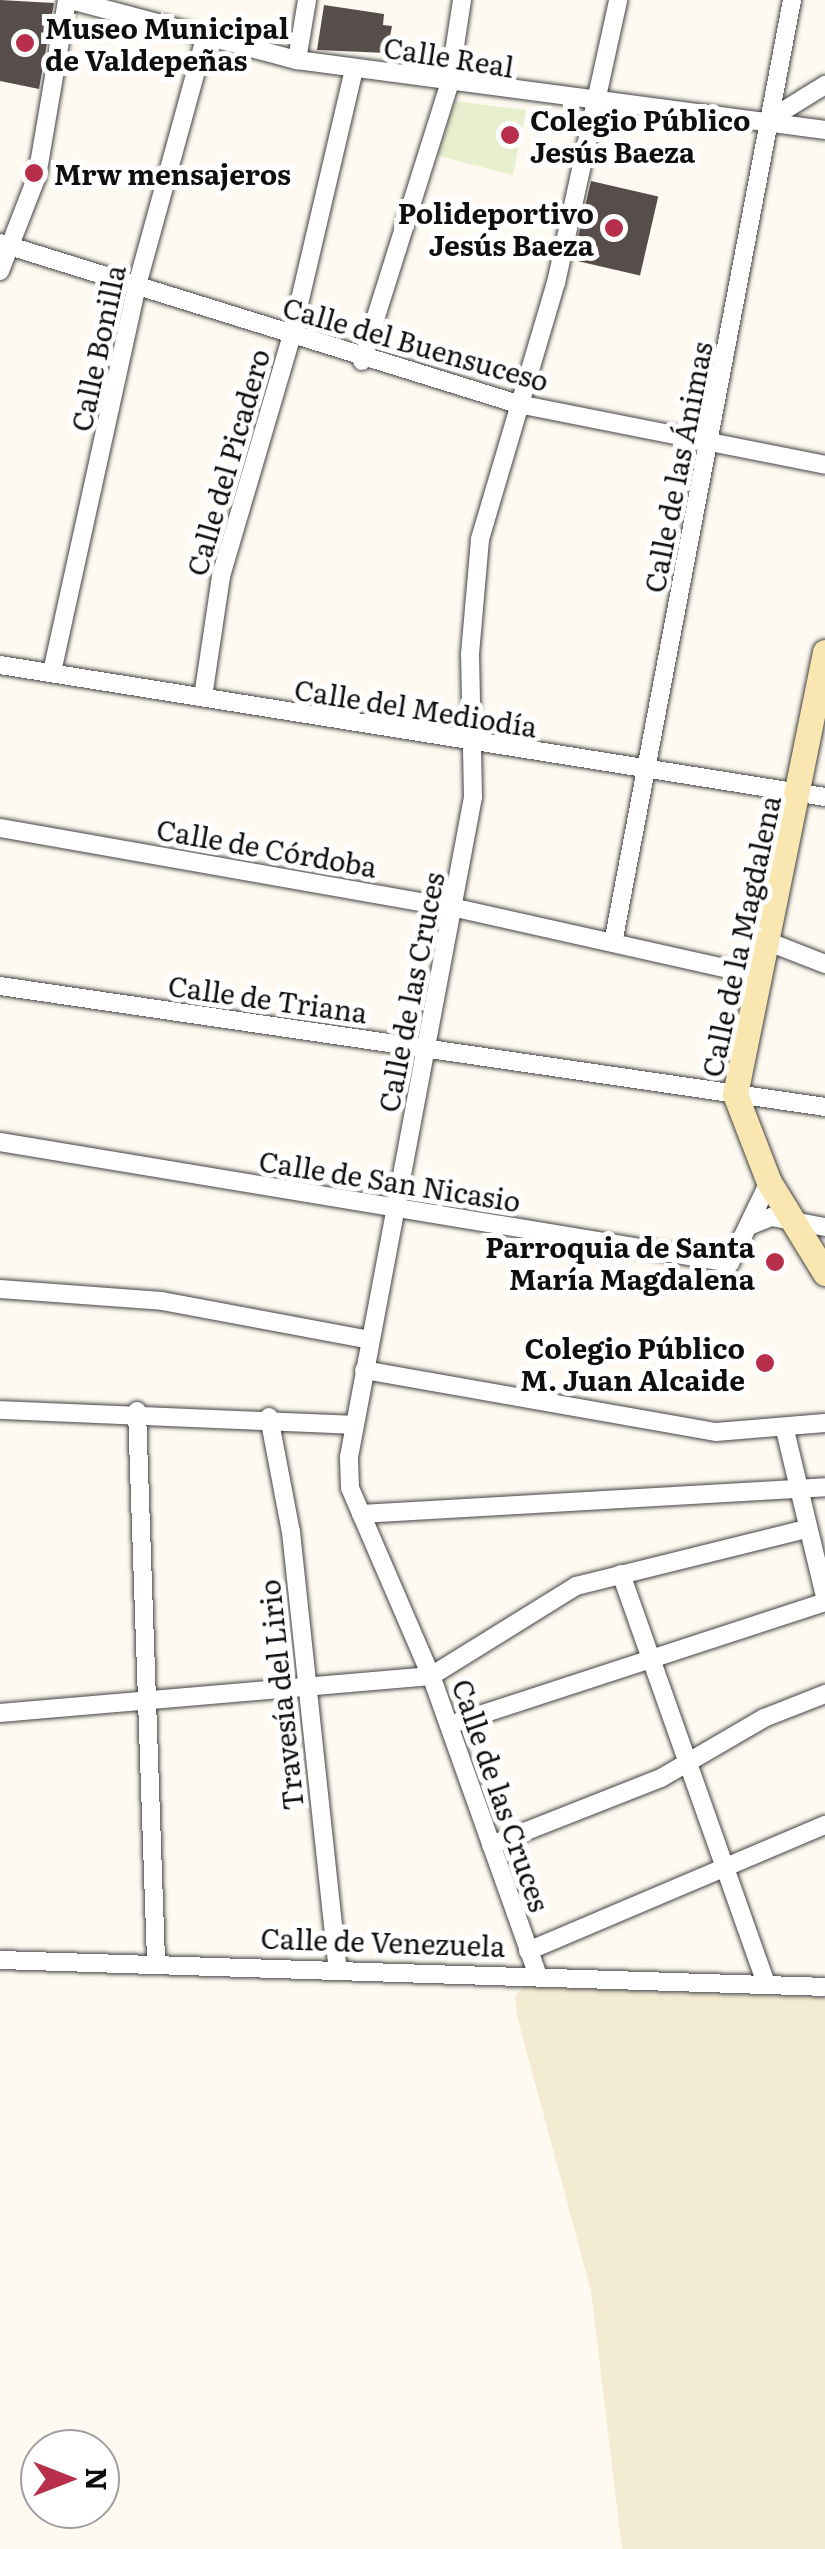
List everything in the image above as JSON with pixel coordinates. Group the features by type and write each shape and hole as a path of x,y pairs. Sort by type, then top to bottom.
{"street":[{"name":"Calle Real","path":"69,0 205,38 354,70 598,106 770,119 825,130"},
{"path":"0,271 5,246 37,176 69,0"},
{"path":"106,8 124,0"},
{"path":"148,0 164,24"},
{"path":"297,60 307,0"},
{"path":"362,361 448,85 462,0"},
{"name":"Calle de las Cruces","path":"537,1973 432,1676 350,1488 354,1426 456,908 473,797 468,744 480,539 598,106 618,0"},
{"name":"Calle de las Ánimas","path":"614,943 792,0"},
{"name":"Calle Bonilla","path":"52,672 136,289 205,38"},
{"name":"Calle del Picadero","path":"204,697 221,576 291,338 354,70"},
{"path":"770,119 825,85"},
{"name":"Calle del Buensuceso","path":"5,246 362,361 518,404 825,465"},
{"name":"Calle de la Magdalena","path":"825,652 814,795 759,976 735,1094 769,1182 825,1274"},
{"name":"Calle del Mediodía","path":"0,665 468,744 814,795"},
{"name":"Calle de Córdoba","path":"0,828 456,908 759,976"},
{"path":"769,942 825,964"},
{"name":"Calle de Triana","path":"0,986 825,1107"},
{"name":"Calle de San Nicasio","path":"0,1142 730,1263 749,1226"},
{"path":"749,1226 769,1182"},
{"path":"749,1226 771,1217 825,1228"},
{"path":"0,1289 162,1300 370,1340"},
{"path":"364,1370 716,1432 785,1430 825,1423"},
{"path":"0,1410 137,1411 354,1426"},
{"path":"137,1411 156,1960"},
{"name":"Travesía del Lirio","path":"269,1418 306,1688 338,1969"},
{"path":"449,1725 825,1600 785,1430"},
{"path":"361,1514 825,1487"},
{"path":"0,1713 432,1676 576,1586 807,1529"},
{"path":"622,1574 656,1659 766,1984"},
{"path":"490,1845 688,1761 825,1694"},
{"path":"528,1951 825,1825"},
{"name":"Calle de Venezuela","path":"0,1960 156,1960 825,1987"}],"shaded area":[{"path":"524,1987 825,1998 825,2549 622,2549 591,2291 517,2016 515,1996"}],"green space":[{"path":"455,101 526,110 513,175 438,156"}],"building":[{"name":"Museo Municipal de Valdepeñas","path":"0,0 54,3 39,89 0,81"},
{"path":"324,5 384,14 383,25 392,26 387,53 317,50"},
{"name":"Polideportivo Jesús Baeza","path":"591,181 658,197 640,275 573,260"}],"place":[{"name":"Museo Municipal de Valdepeñas","path":"25,43"},
{"name":"Colegio Público Jesús Baeza","path":"510,135"},
{"name":"Mrw mensajeros","path":"34,173"},
{"name":"Polideportivo Jesús Baeza","path":"614,228"},
{"name":"Parroquia de Santa María Magdalena","path":"775,1262"},
{"name":"Colegio Público M. Juan Alcaide","path":"765,1363"}]}
